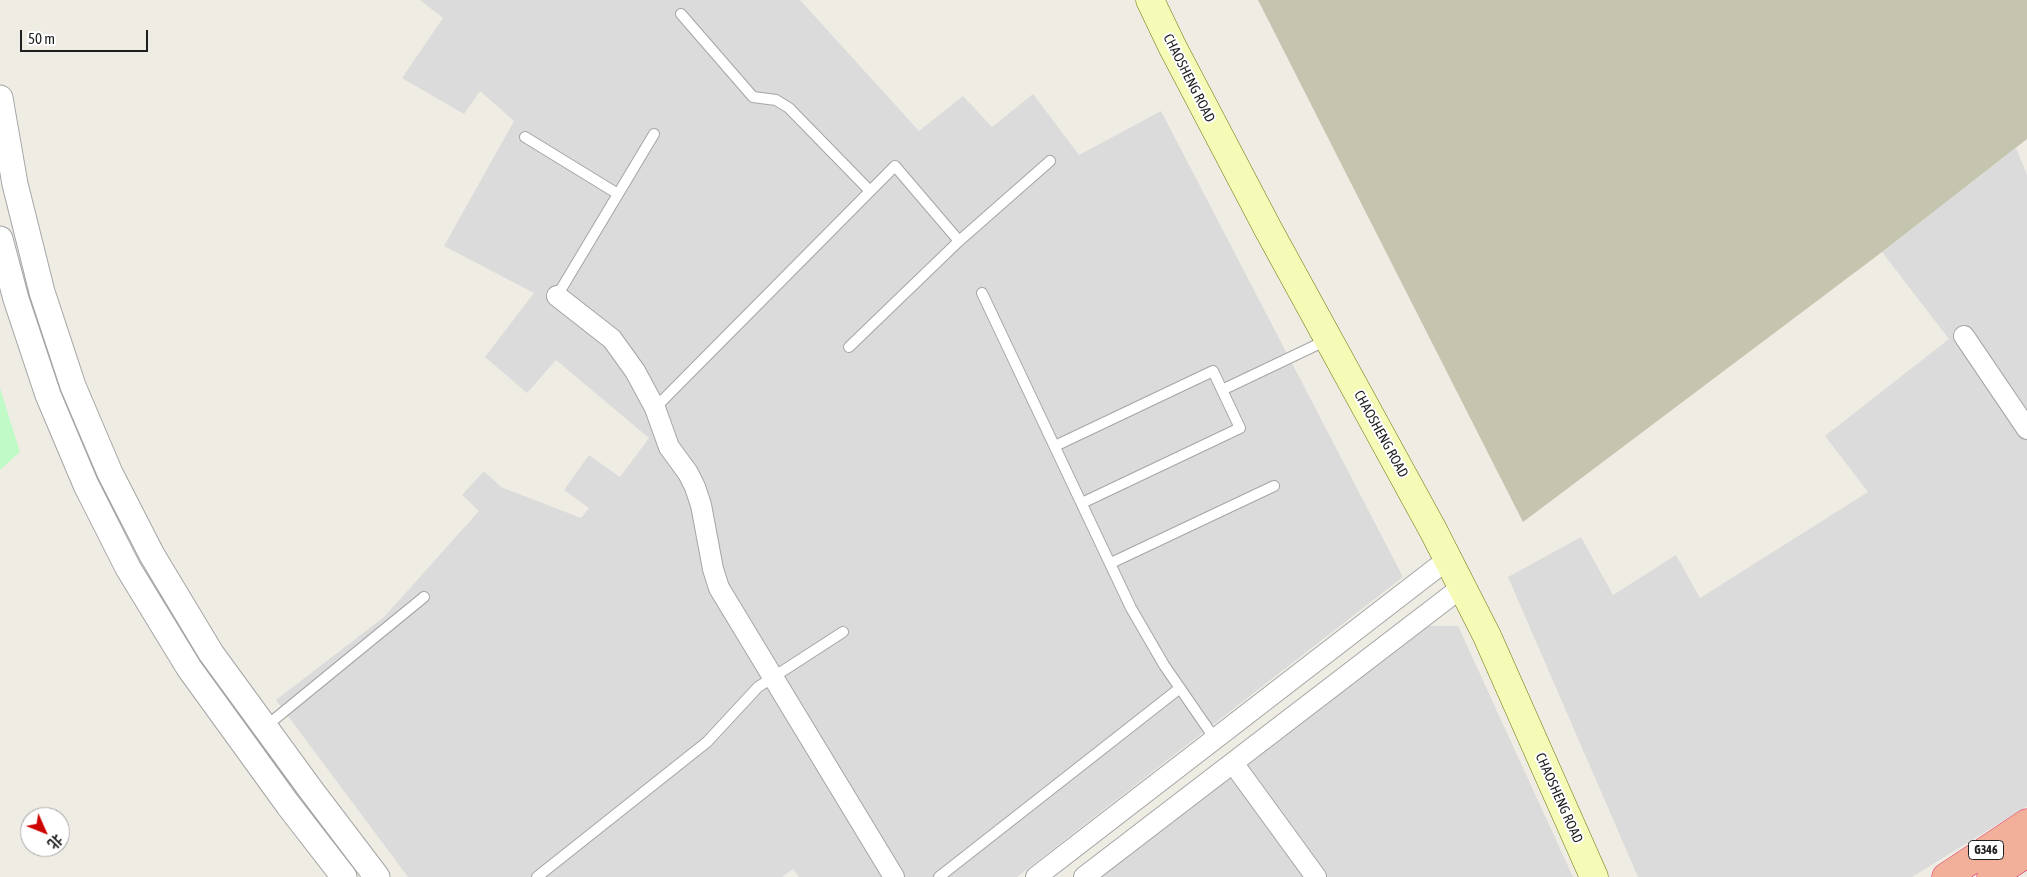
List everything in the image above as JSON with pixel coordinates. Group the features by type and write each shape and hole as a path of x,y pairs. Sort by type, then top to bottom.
{"highway":[{"name":"G346","path":"1946,877 2027,823"},
{"name":"G346","path":"1991,877 2027,853"}],"main road":[{"name":"CHAOSHENG ROAD","path":"1150,0 1254,203 1448,560 1487,636 1594,877"},
{"name":"CHAOSHENG ROAD","path":"1170,0 1284,221 1448,521 1504,628 1613,877"}],"street":[{"path":"0,98 15,184 42,292 56,339 92,432 130,515 180,604 211,653 378,877"},
{"path":"0,239 16,299 48,395 86,485 128,568 190,668 289,806 344,877"},
{"path":"557,296 612,339 635,371 655,408 669,447 688,473 695,487 701,505 713,569 719,588 894,877"},
{"path":"1964,336 2027,430"},
{"path":"1036,877 1448,560"},
{"path":"1084,877 1462,587"},
{"path":"1233,763 1316,877"}],"lane":[{"path":"681,14 753,97 776,100 790,108 870,191"},
{"path":"557,296 654,134"},
{"path":"525,137 618,194"},
{"path":"849,347 959,241 1050,161"},
{"path":"655,408 895,166 959,241"},
{"path":"982,293 1132,608 1180,688 1215,739"},
{"path":"1222,390 1328,339"},
{"path":"1055,446 1212,371 1222,390 1240,428 1082,503"},
{"path":"1111,564 1274,486"},
{"path":"264,726 424,597"},
{"path":"537,877 707,742 758,687 843,632"},
{"path":"939,876 1180,688"}],"shaded area":[{"path":"420,0 800,0 919,131 963,96 992,127 1033,94 1079,155 1161,111 1403,577 1017,877 799,877 793,869 782,877 408,877 276,700 384,617 479,511 462,495 484,471 501,487 581,518 589,508 564,490 589,455 620,477 649,438 556,360 527,393 485,357 534,293 444,246 514,121 480,91 464,114 402,78 443,18"},
{"path":"1258,0 2027,0 2027,139 1882,252 1523,522"},
{"path":"2016,148 2027,175 2027,806 1912,877 1638,877 1508,577 1581,537 1613,595 1676,555 1700,598 1868,492 1825,436 1949,339 1882,252"},
{"path":"1423,626 1458,626 1573,877 1092,877"}],"green space":[{"path":"0,388 20,452 0,470"}]}
